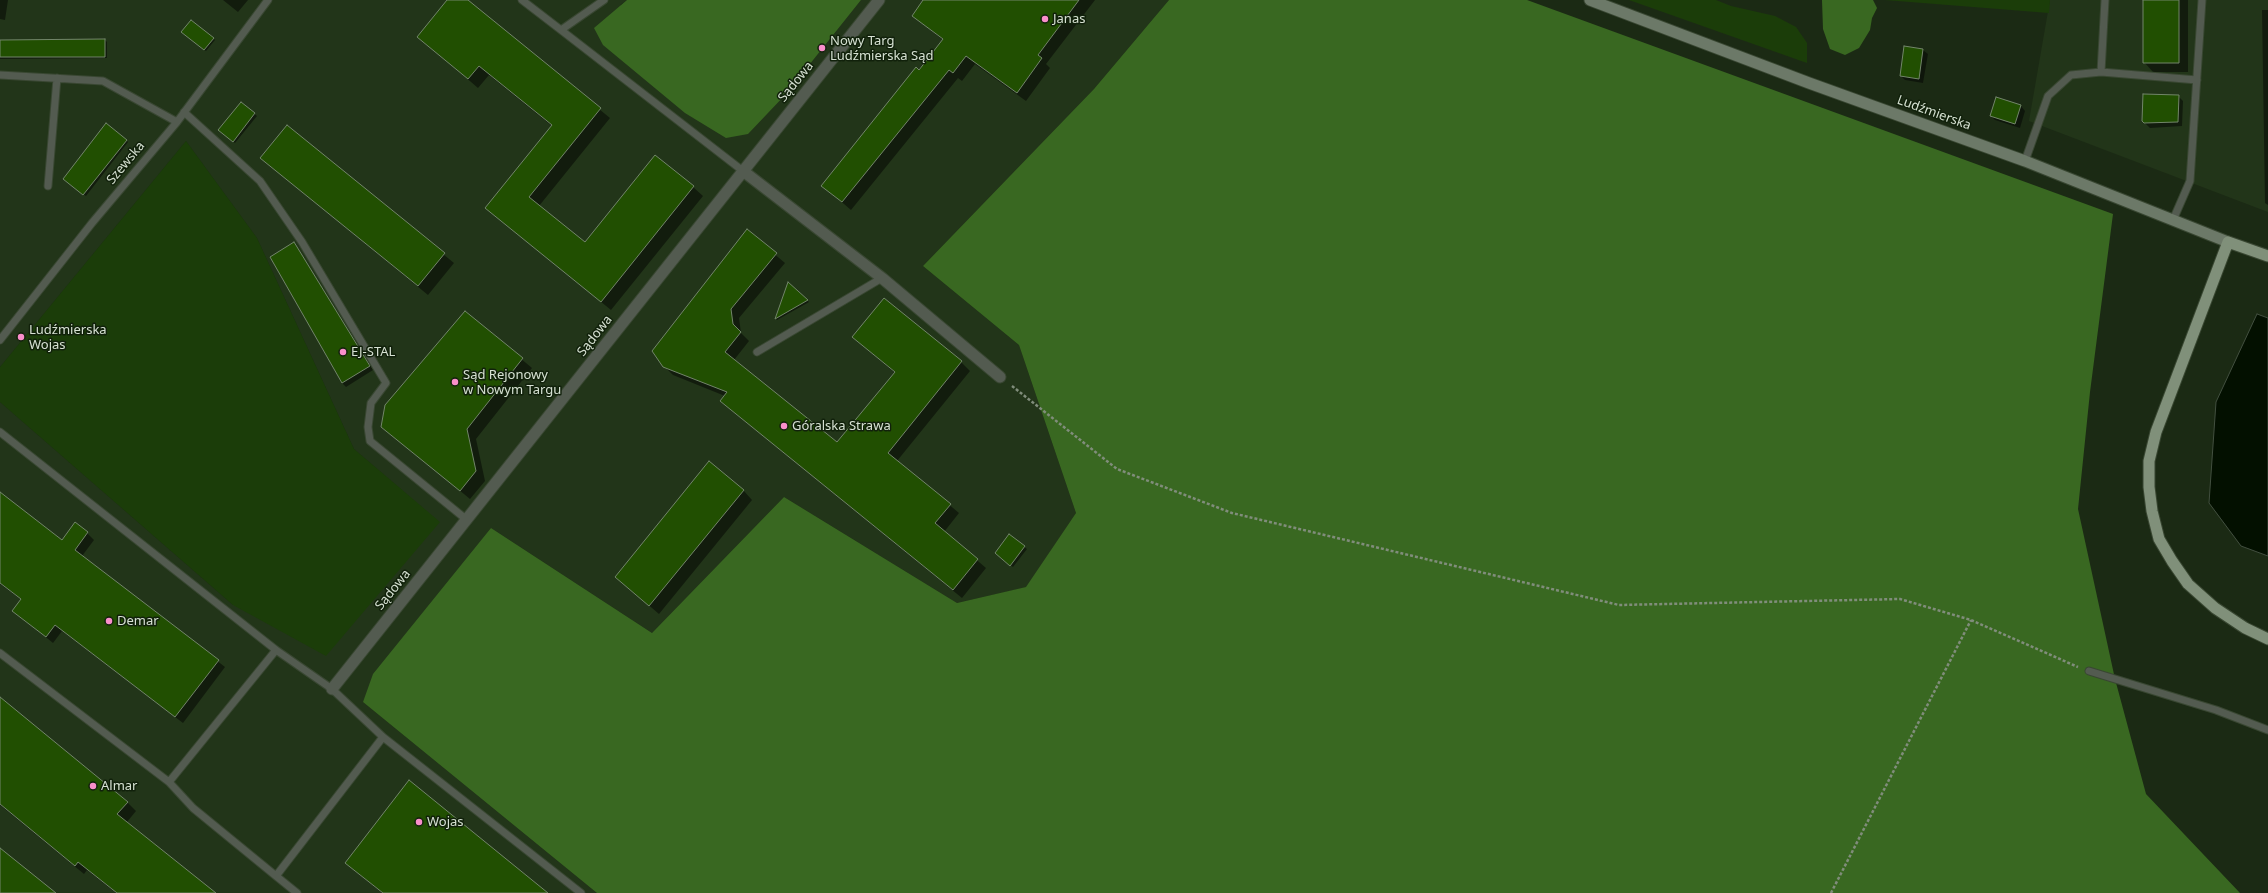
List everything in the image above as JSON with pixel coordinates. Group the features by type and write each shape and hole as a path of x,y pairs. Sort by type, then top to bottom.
{"main road":[{"name":"Ludźmierska","path":"1590,0 1810,83 2025,161 2228,242 2268,256"},
{"path":"2228,242 2156,432 2149,461 2149,487 2152,511 2159,539 2188,584 2215,608 2245,628 2268,639"}],"street":[{"name":"Sądowa","path":"332,689 879,0"},
{"path":"743,171 882,278 1000,377"}],"lane":[{"name":"Szewska","path":"0,340 92,223 177,122 268,0"},
{"path":"522,0 743,171"},
{"path":"561,30 604,0"},
{"path":"2101,72 2105,0"},
{"path":"2173,220 2190,181 2202,0"},
{"path":"2025,161 2048,96 2071,75 2101,72 2197,80"},
{"path":"0,75 103,81 177,122"},
{"path":"48,186 58,78"},
{"path":"184,112 260,181 302,242 386,383 370,403 368,427 370,441 467,520"},
{"path":"757,352 882,278"},
{"path":"0,432 276,650 332,689 383,737 581,893"},
{"path":"169,782 276,650"},
{"path":"0,653 169,782 193,808 297,893"},
{"path":"2089,671 2216,710 2268,730"},
{"path":"276,876 383,737"}],"path":[{"path":"1000,377 1117,469 1232,514 1619,605 1900,599 1971,620 2089,671"},
{"path":"1831,893 1971,620"}],"shaded area":[{"path":"0,0 627,0 620,5 786,94 861,0 1169,0 1094,89 923,266 1019,345 1076,513 1027,587 957,603 784,497 652,633 491,528 363,702 597,893 0,893 0,402 233,605 439,522 354,449 257,238 186,141 0,367"},
{"path":"2050,0 2268,0 2268,212 2029,121"},
{"path":"2257,314 2268,318 2268,556 2241,546 2209,503 2216,402"}],"green space":[{"path":"627,0 861,0 786,94 748,134 726,138 685,113 603,45 594,28"},
{"path":"1169,0 1527,0 2113,214 2090,392 2078,509 2115,679 2146,794 2240,893 597,893 363,702 373,674 491,528 652,633 784,497 957,603 1026,587 1076,513 1019,345 923,266 1094,89"},
{"path":"1629,0 1716,0 1731,6 1775,16 1796,27 1807,43 1807,63"},
{"path":"1822,0 1873,0 1877,8 1872,18 1870,30 1859,48 1845,55 1830,49 1823,29"},
{"path":"1885,0 2050,0 2049,13"},
{"path":"186,141 257,238 354,449 440,522 326,656 233,605 0,402 0,367"}],"building":[{"path":"447,0 468,0 601,108 529,197 585,242 655,155 694,186 601,302 485,208 552,125 479,66 468,79 417,37"},
{"path":"923,0 1079,0 1038,55 1042,58 1017,93 966,56 953,73 949,70 842,202 821,186 916,67 919,70 943,39 912,16"},
{"path":"2143,0 2179,0 2179,63 2143,63"},
{"path":"191,20 214,38 204,50 181,32"},
{"path":"105,39 105,57 0,57 0,40"},
{"path":"1904,46 1923,49 1919,79 1900,76"},
{"path":"2143,94 2179,95 2178,122 2144,123 2142,121"},
{"path":"1996,97 2021,105 2015,124 1990,116"},
{"path":"241,102 255,113 233,142 218,130"},
{"path":"106,123 127,140 83,195 63,179"},
{"path":"287,125 445,253 418,286 260,158"},
{"path":"747,229 777,253 731,309 733,324 741,332 725,352 837,442 895,372 852,337 884,298 962,361 888,453 951,504 935,523 978,559 953,590 720,401 727,392 663,367 652,351"},
{"path":"294,242 370,366 342,383 270,257"},
{"path":"788,282 808,300 775,319"},
{"name":"Sąd Rejonowy w Nowym Targu","path":"465,311 523,358 467,429 476,471 460,491 381,427 385,405"},
{"path":"709,461 744,490 649,606 615,577"},
{"name":"Demar","path":"0,492 62,540 75,522 88,532 75,550 219,660 175,717 55,625 46,637 12,611 21,599 0,583"},
{"path":"1009,534 1025,546 1010,566 995,553"},
{"path":"0,697 128,802 117,814 216,893 117,893 78,862 75,866 0,804"},
{"name":"Wojas","path":"409,780 548,893 383,893 345,863"},
{"path":"0,848 56,893 0,893"}],"place":[{"name":"Janas","path":"1045,19"},
{"name":"Nowy Targ Ludźmierska Sąd","path":"822,48"},
{"name":"Ludźmierska Wojas","path":"21,337"},
{"name":"EJ-STAL","path":"343,352"},
{"name":"Sąd Rejonowy w Nowym Targu","path":"455,382"},
{"name":"Góralska Strawa","path":"784,426"},
{"name":"Demar","path":"109,621"},
{"name":"Almar","path":"93,786"},
{"name":"Wojas","path":"419,822"}]}
